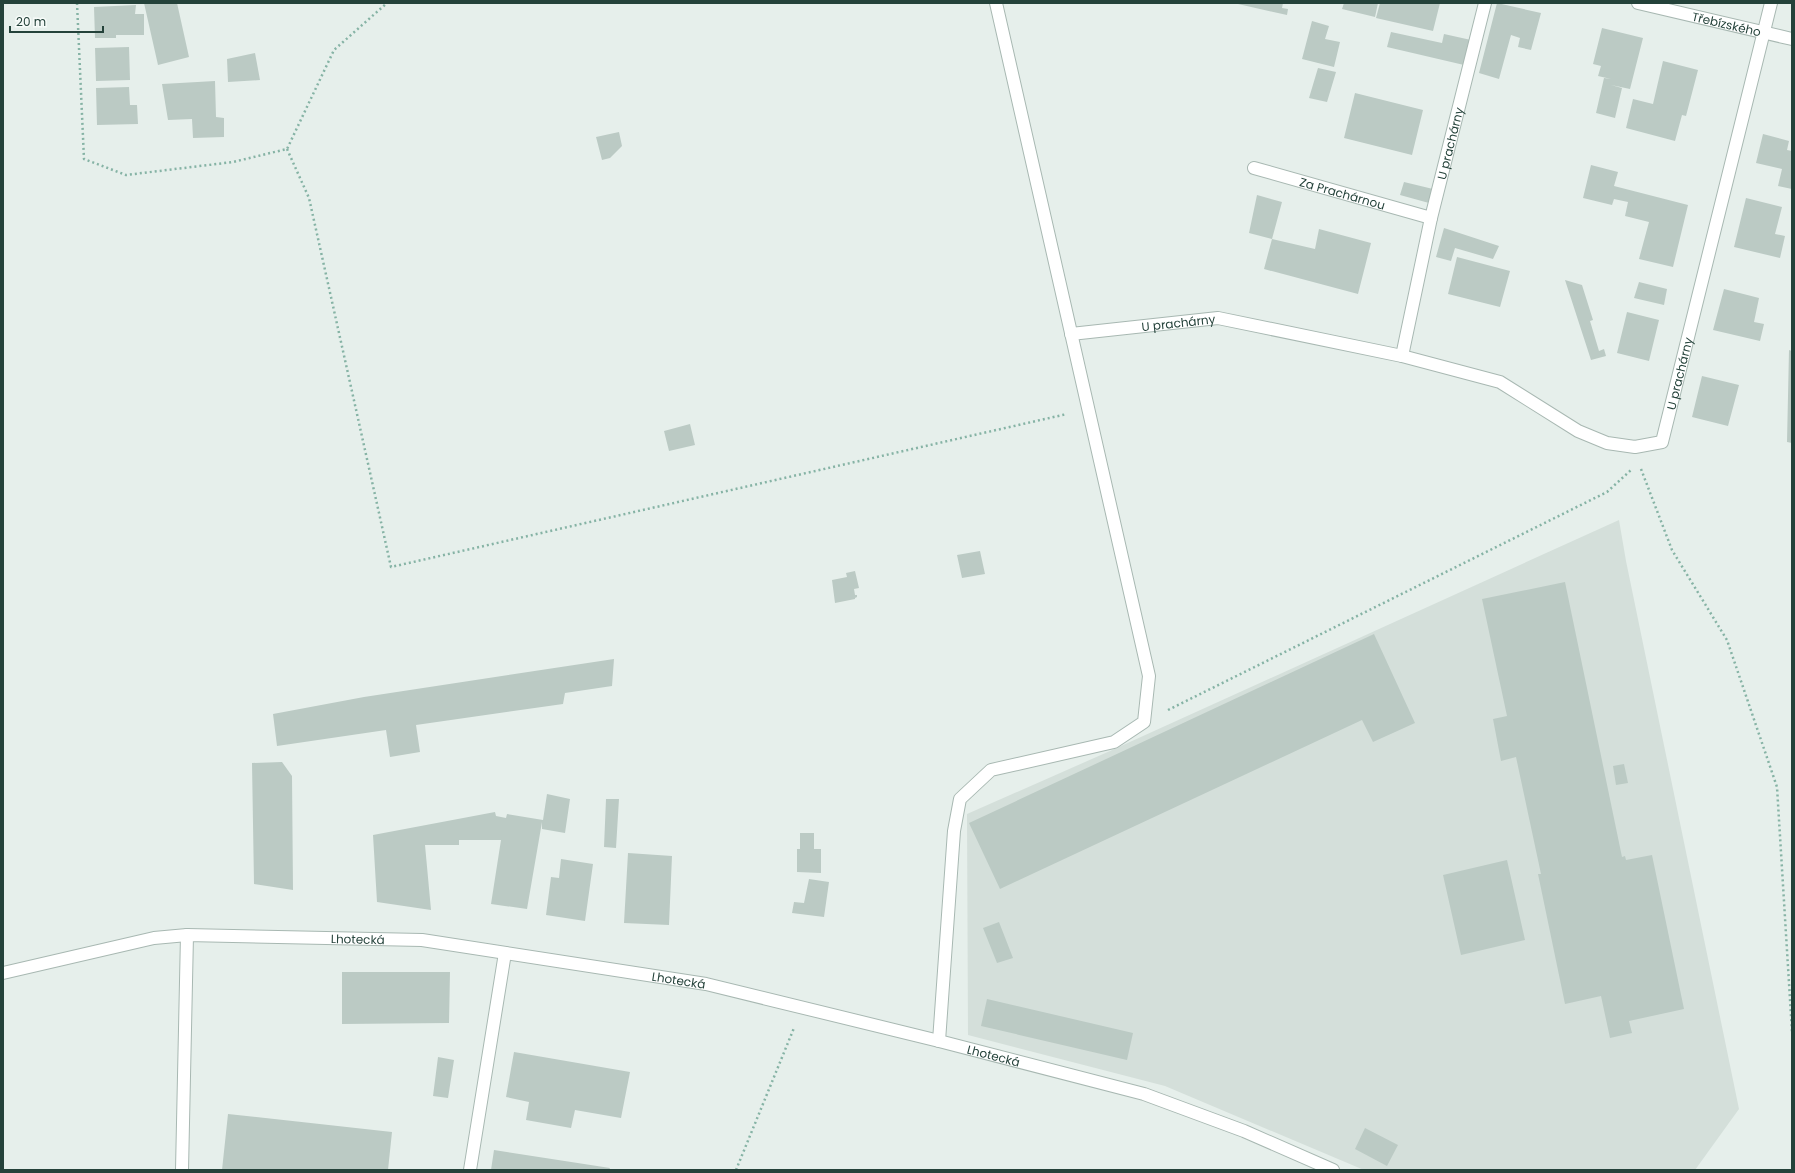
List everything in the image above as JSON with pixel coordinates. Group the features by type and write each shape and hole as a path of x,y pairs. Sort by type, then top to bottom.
{"street":[{"path":"939,1041 954,831 960,798 991,770 1114,742 1144,722 1149,676 996,3"},
{"name":"U prachárny","path":"1402,356 1431,218 1485,3"},
{"name":"Třebízského","path":"1638,3 1792,39"},
{"name":"U prachárny","path":"1071,334 1218,318 1402,356 1500,382 1578,431 1607,444 1635,447 1662,442 1771,3"},
{"name":"Za Prachárnou","path":"1254,168 1431,218"},
{"path":"182,1170 187,935"},
{"name":"Lhotecká","path":"3,973 154,938 187,935 422,940 505,952 706,984 939,1041 1144,1094 1244,1131 1333,1170"},
{"path":"470,1170 505,952"}],"path":[{"path":"77,3 84,159 126,175 233,162 287,148"},
{"path":"387,3 334,50 287,148 309,198 392,567 1088,409"},
{"path":"1662,442 1639,463 1672,550 1727,640 1777,787 1792,1032"},
{"path":"1144,722 1607,492 1633,468"},
{"path":"736,1170 802,1008"}],"shaded area":[{"path":"1619,520 1626,561 1739,1109 1695,1170 1364,1170 1165,1086 968,1035 967,814 1110,751"}],"building":[{"path":"144,3 177,3 189,57 158,65"},
{"path":"1283,3 1282,8 1288,9 1287,15 1238,4"},
{"path":"1344,3 1378,3 1375,17 1342,9"},
{"path":"1380,3 1440,3 1433,31 1376,18"},
{"path":"1497,3 1541,13 1531,50 1518,47 1520,38 1511,35 1499,79 1479,73"},
{"path":"136,5 135,14 144,14 144,35 116,35 116,38 95,38 94,7"},
{"path":"1312,21 1329,26 1325,39 1340,42 1334,67 1302,59"},
{"path":"1602,28 1643,38 1630,89 1611,85 1622,88 1615,118 1596,113 1604,78 1611,79 1598,76 1601,66 1593,64"},
{"path":"1391,32 1442,43 1444,34 1471,40 1464,65 1387,47"},
{"path":"129,47 130,80 96,81 95,48"},
{"path":"255,53 260,80 228,82 227,59"},
{"path":"1663,61 1698,70 1686,116 1682,115 1675,141 1626,128 1633,99 1653,104"},
{"path":"1318,68 1336,72 1327,102 1309,98"},
{"path":"215,81 216,117 224,118 224,137 193,138 192,119 168,120 162,84"},
{"path":"129,87 130,105 137,105 138,124 97,125 96,88"},
{"path":"1355,93 1423,110 1412,155 1344,138"},
{"path":"619,132 622,146 610,158 602,160 596,137"},
{"path":"1763,134 1789,141 1787,150 1792,151 1792,189 1778,186 1782,169 1756,163"},
{"path":"1591,165 1618,172 1614,186 1688,205 1673,267 1639,259 1649,222 1625,216 1628,202 1614,199 1612,205 1583,198"},
{"path":"1404,182 1433,189 1429,203 1400,195"},
{"path":"1257,195 1282,202 1272,239 1249,233"},
{"path":"1746,198 1782,207 1775,234 1785,236 1780,258 1734,247"},
{"path":"1444,228 1499,246 1493,259 1455,248 1451,261 1436,257"},
{"path":"1319,229 1371,243 1358,294 1264,269 1272,239 1315,249"},
{"path":"1457,257 1510,271 1500,307 1448,294"},
{"path":"1565,280 1582,285 1593,320 1590,321 1599,351 1604,349 1606,356 1591,360"},
{"path":"1639,282 1667,289 1664,305 1634,298"},
{"path":"1724,289 1759,298 1754,322 1764,324 1760,341 1713,330"},
{"path":"1627,312 1659,320 1649,361 1617,353"},
{"path":"1789,350 1792,351 1792,443 1787,442"},
{"path":"1702,376 1739,385 1728,426 1692,417"},
{"path":"690,424 695,445 669,451 664,431"},
{"path":"980,551 985,574 962,578 957,555"},
{"path":"855,571 859,588 854,589 857,597 855,599 835,603 832,580 847,577 846,573"},
{"path":"1565,582 1622,857 1625,856 1626,860 1652,855 1684,1009 1629,1021 1632,1033 1610,1038 1601,996 1565,1004 1538,874 1541,874 1516,757 1501,761 1493,719 1507,716 1482,599"},
{"path":"1374,634 1415,723 1373,742 1362,720 1000,889 969,823"},
{"path":"614,659 612,686 565,693 563,704 416,725 420,752 390,757 386,730 277,746 273,714 364,697"},
{"path":"282,762 292,776 293,890 254,884 252,763"},
{"path":"1624,764 1628,783 1616,785 1613,766"},
{"path":"547,794 570,799 565,833 542,829 542,822 527,909 491,904 501,840 459,840 459,845 425,845 431,910 377,902 373,835 495,812 496,816 506,818 507,814 543,820"},
{"path":"606,799 619,799 616,848 604,847"},
{"path":"800,833 814,833 814,849 821,849 821,873 797,872 797,849 800,849"},
{"path":"628,853 672,856 669,925 624,923"},
{"path":"561,859 593,864 585,921 546,915 551,877 559,878"},
{"path":"1507,860 1525,940 1461,955 1443,875"},
{"path":"809,879 829,882 824,917 792,913 794,902 804,903"},
{"path":"999,922 1013,958 997,963 983,928"},
{"path":"342,972 450,972 449,1023 342,1024"},
{"path":"987,999 1133,1033 1127,1060 981,1026"},
{"path":"514,1052 630,1072 621,1118 575,1110 571,1128 526,1120 529,1102 506,1097"},
{"path":"438,1057 454,1060 448,1098 433,1096"},
{"path":"228,1114 392,1132 388,1170 222,1170"},
{"path":"1365,1128 1398,1145 1387,1166 1355,1149"},
{"path":"494,1150 610,1168 609,1170 491,1170"}]}
